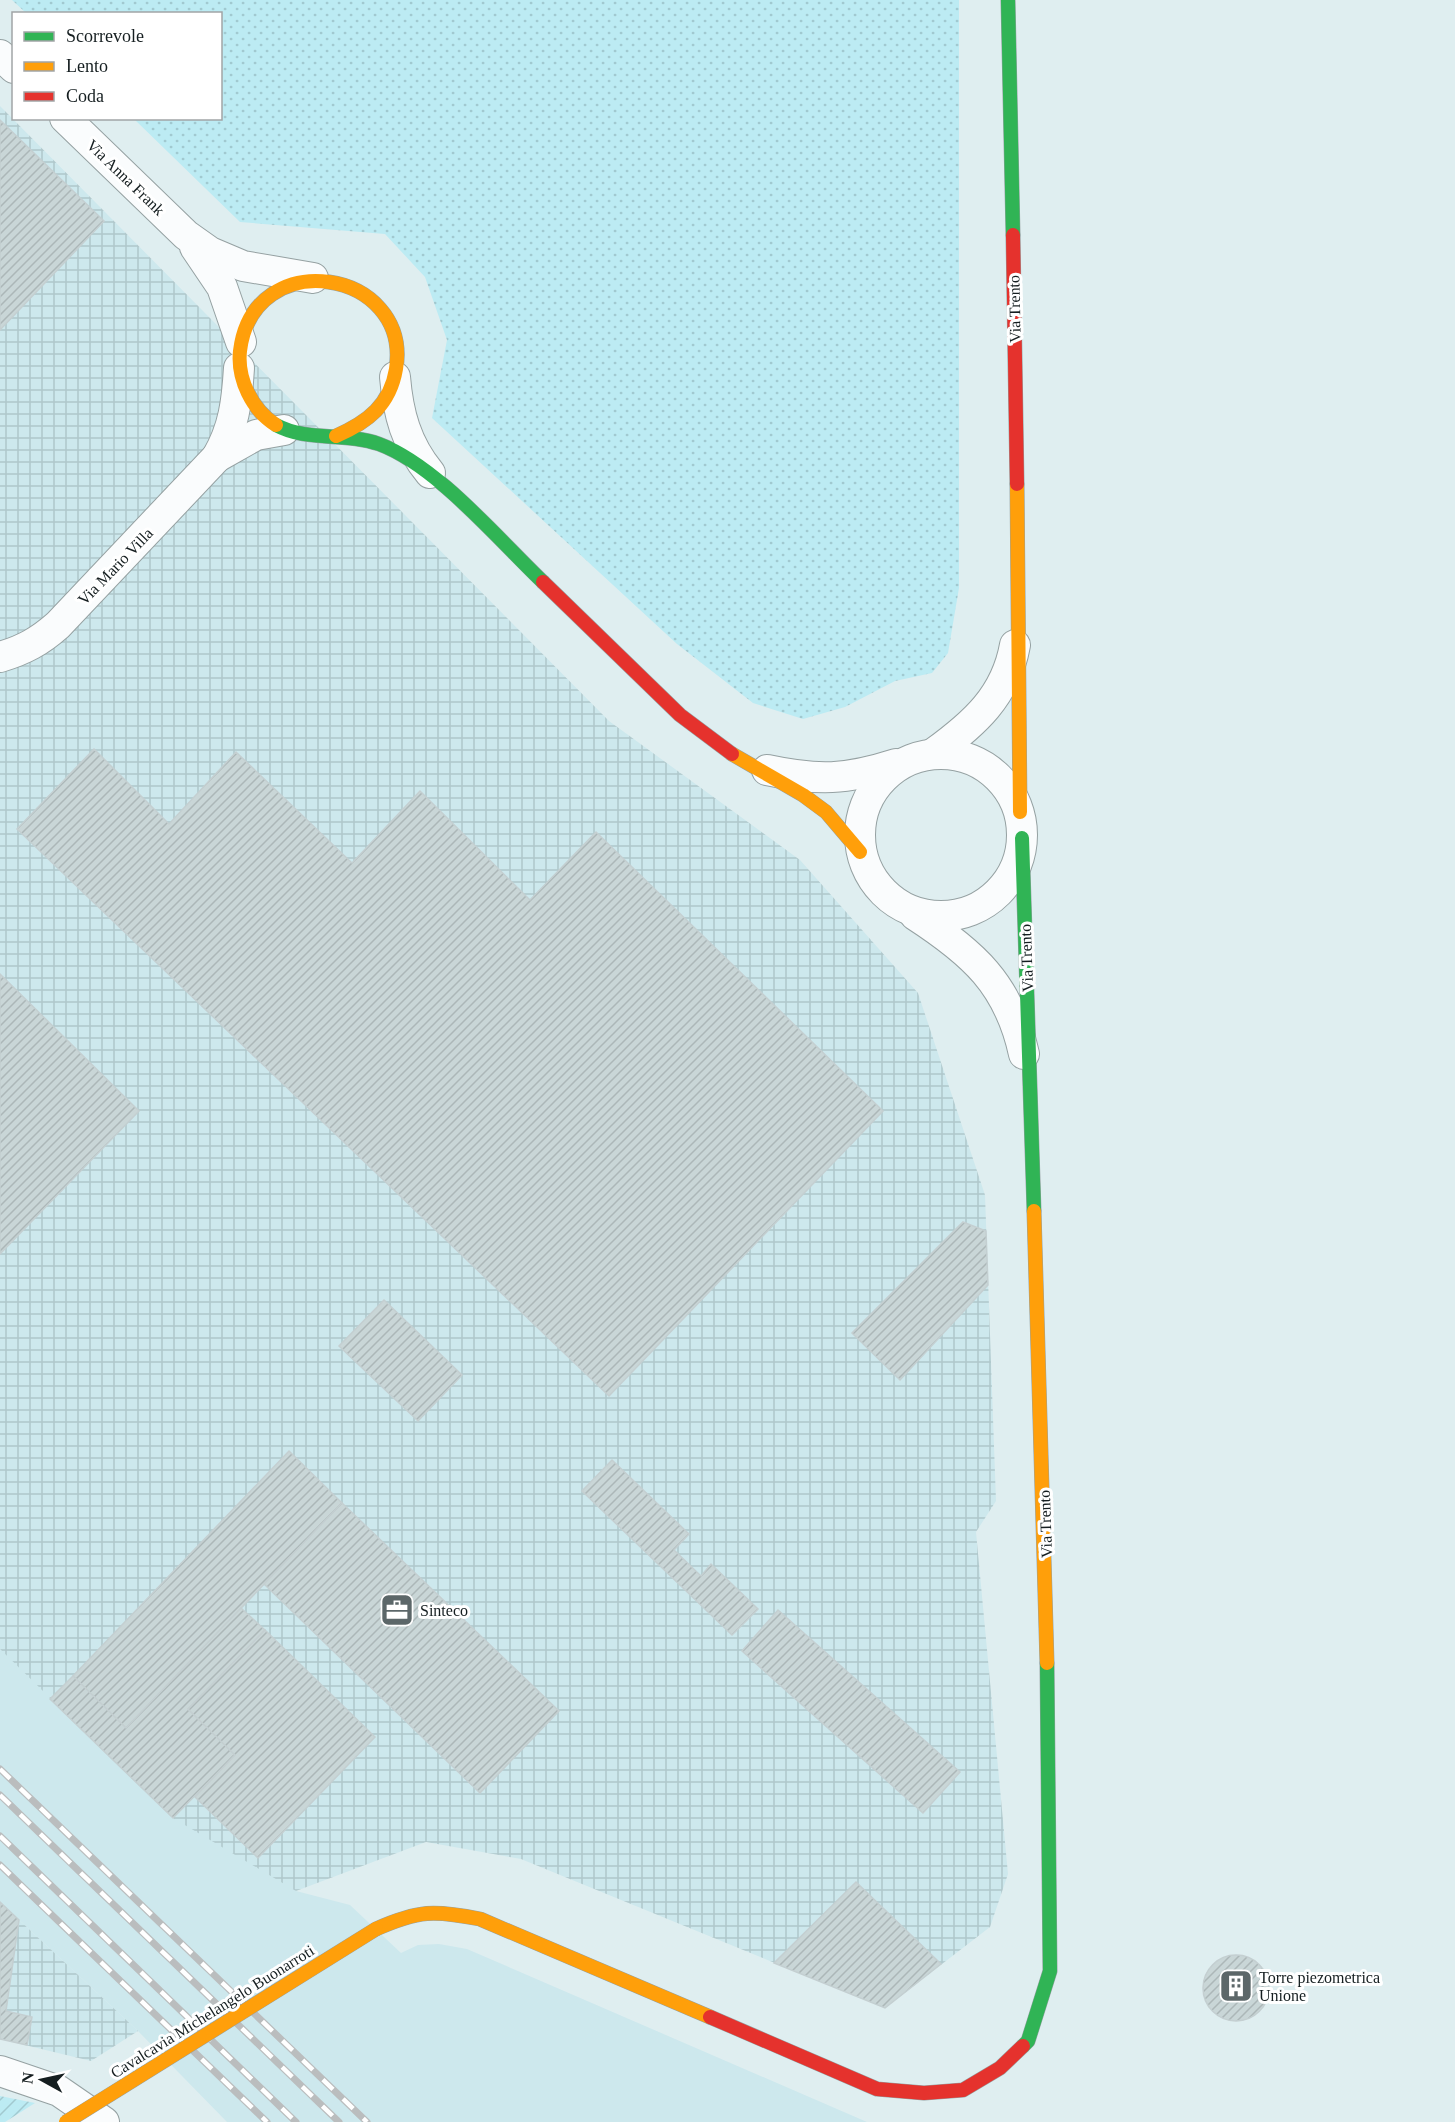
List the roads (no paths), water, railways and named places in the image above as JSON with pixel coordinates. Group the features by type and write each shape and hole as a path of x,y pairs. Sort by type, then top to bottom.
{"street":[{"name":"Via Trento","path":"825,2067 877,2089 924,2093 963,2090 1000,2068 1028,2041 1050,1971 1046,1563 1021,825 1020,619 1008,0"},
{"path":"0,56 12,67"},
{"name":"Via Anna Frank","path":"67,120 186,235 222,287 240,355"},
{"name":"Via Anna Frank","path":"186,235 229,262 313,278"},
{"path":"432,475 416,456 404,430 397,405 395,377 398,359 394,333 382,310 363,292 339,281 313,278 288,284 266,298 249,318 240,355 247,393 262,415 284,430 310,438 336,436 361,439 413,460 432,475 680,715 719,747 757,767 826,812 860,852"},
{"name":"Via Mario Villa","path":"0,657 21,651 41,640 58,625 217,457 228,438 235,418 240,355"},
{"path":"336,436 360,426 380,408 395,377"},
{"name":"Via Mario Villa","path":"217,457 256,435 284,430"},
{"name":"Via Trento","path":"1020,619 1013,656 996,698 968,729 885,776 868,798 859,825 860,852 876,885 887,898 953,940 990,974 1004,996 1014,1021 1029,1077"},
{"name":"Via Trento","path":"910,912 935,918 953,916 986,904 1005,886 1018,864 1021,825 1007,787 987,767 962,756 921,757"},
{"path":"757,767 799,777 831,778 859,776 921,757"},
{"name":"Cavalcavia Michelangelo Buonarroti","path":"66,2122 376,1929 410,1914 448,1913 480,1919 825,2067"},
{"path":"0,2071 59,2091 104,2122"}],"railway":[{"path":"0,1769 367,2122"},
{"path":"0,1795 339,2122"},
{"path":"0,1836 296,2122"},
{"path":"0,1865 267,2122"}],"place":[{"name":"Sinteco","path":"397,1610"},
{"name":"Torre piezometrica Unione","path":"1236,1986"}]}
